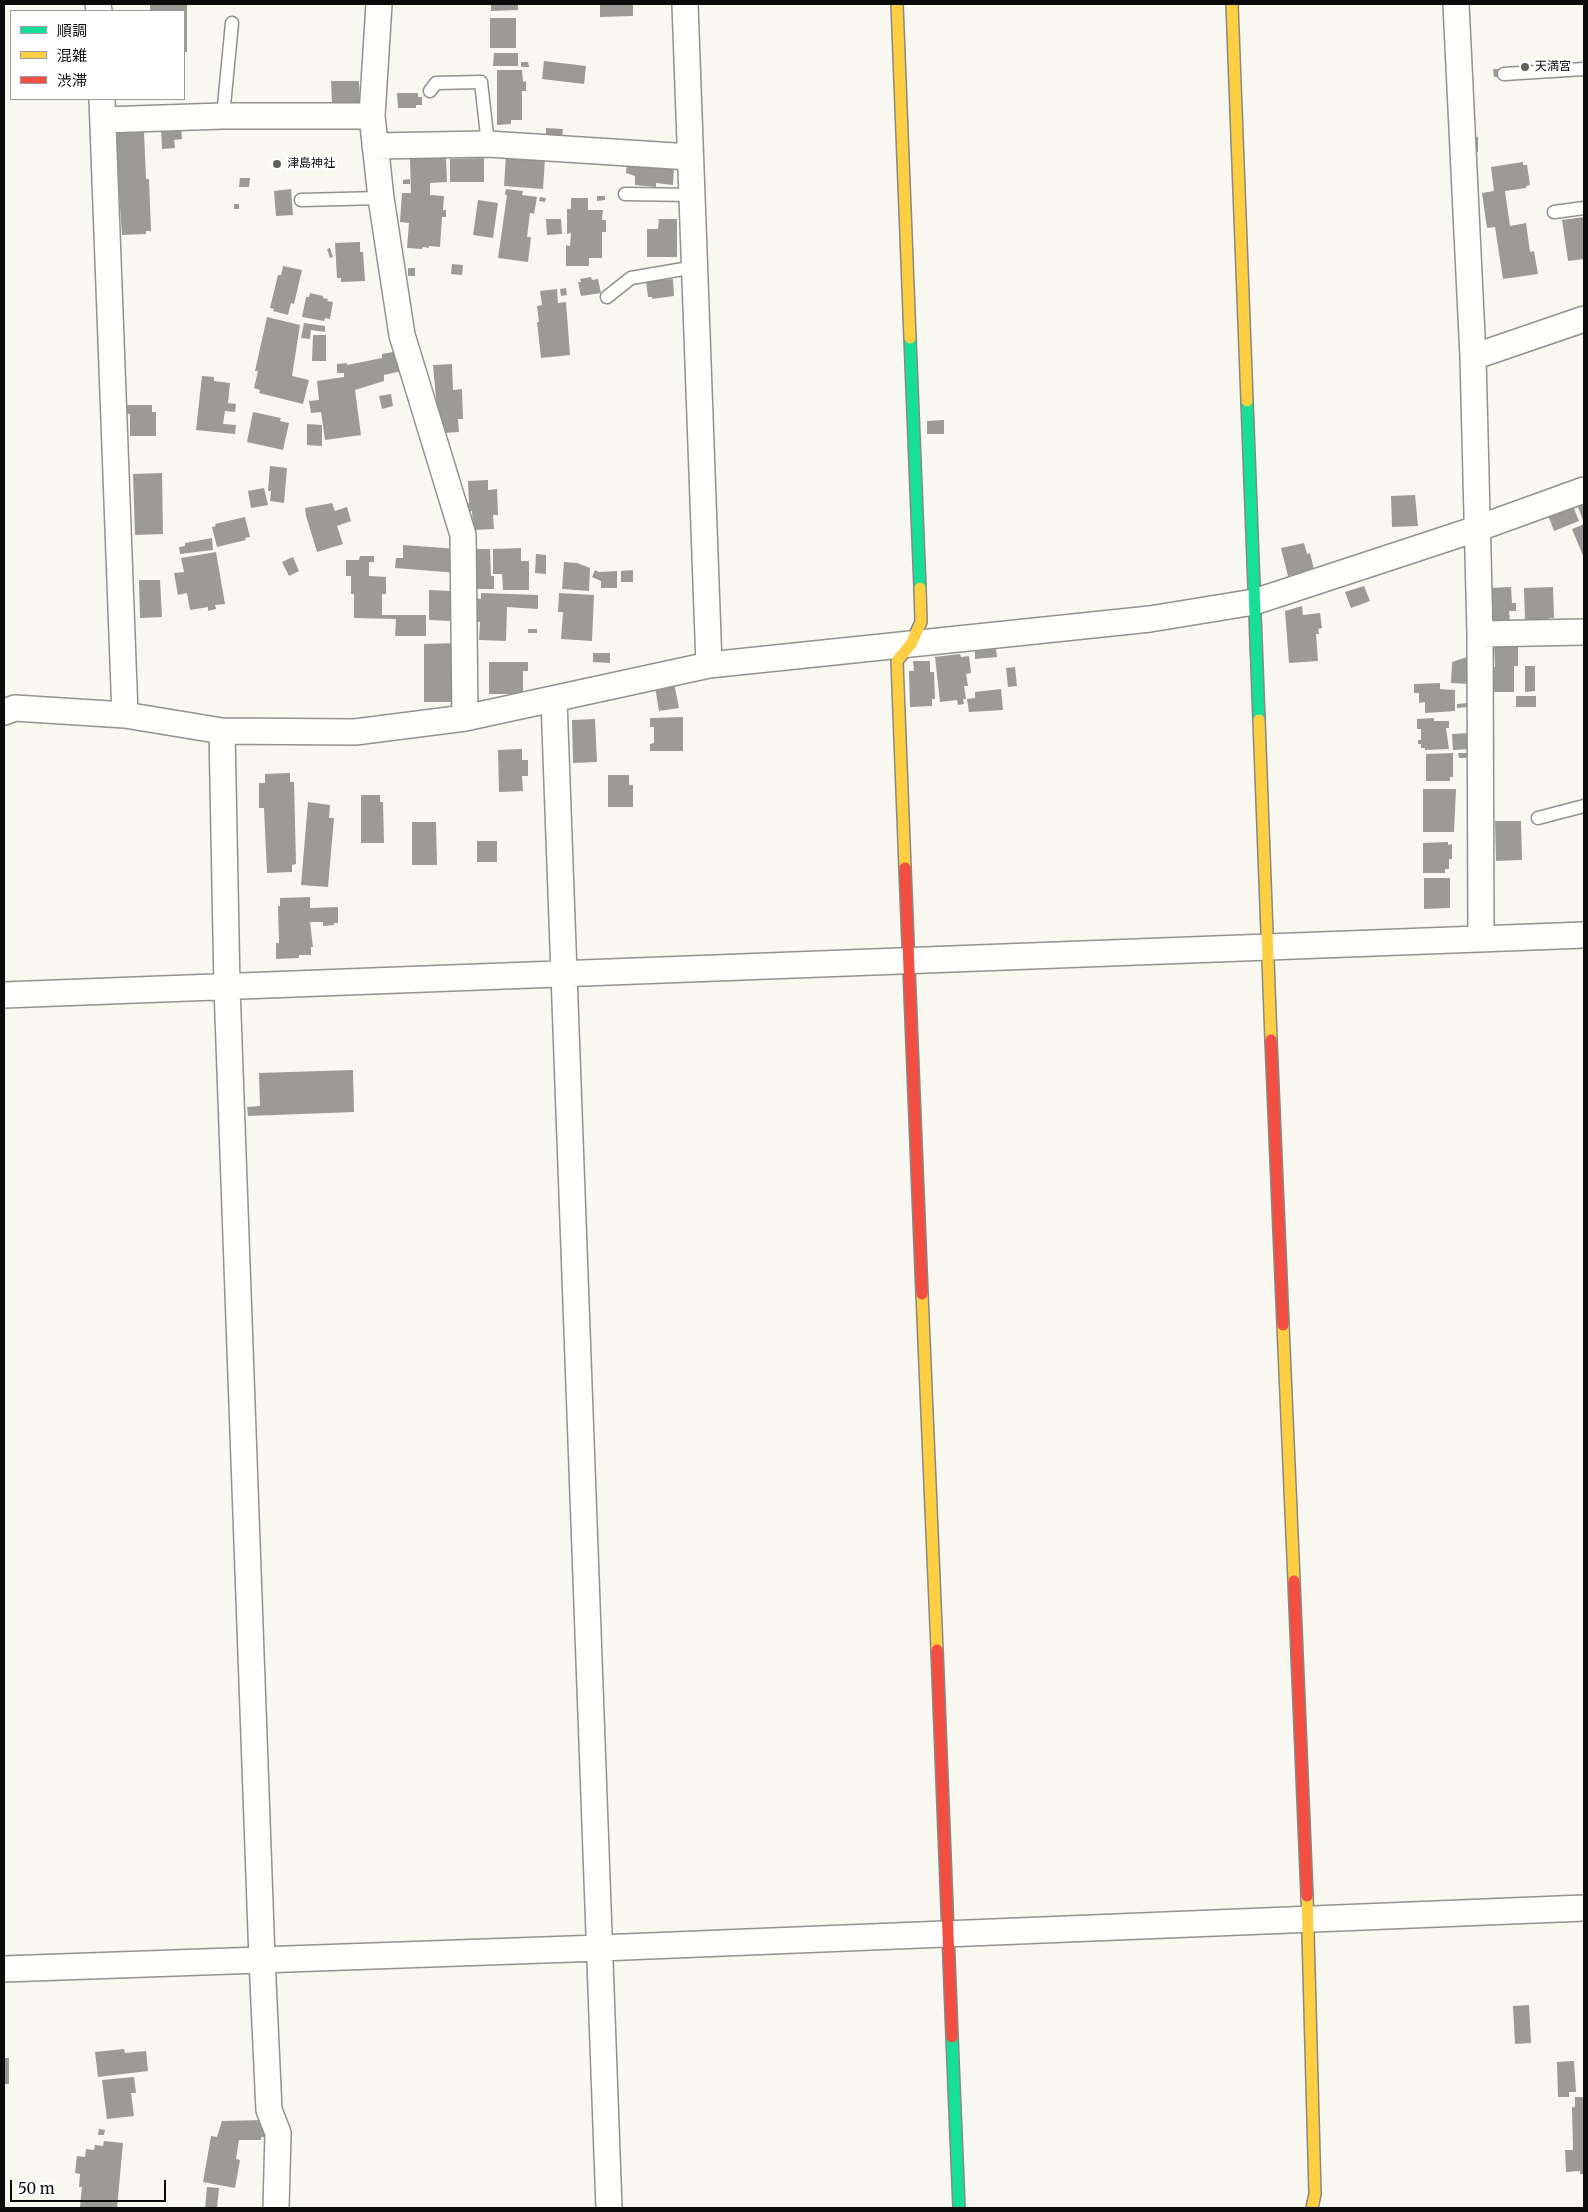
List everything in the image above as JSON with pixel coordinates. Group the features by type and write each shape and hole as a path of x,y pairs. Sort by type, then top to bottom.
{"street":[{"path":"378,4 372,116 380,198 402,335 463,535 465,718"},
{"path":"685,4 709,665"},
{"path":"897,4 921,622 911,644 897,661 959,2208"},
{"path":"1232,4 1267,946 1308,1920 1315,2194 1312,2208"},
{"path":"1456,4 1473,357 1480,634 1482,939"},
{"path":"125,715 102,109 223,116 372,116"},
{"path":"375,146 488,144 690,157"},
{"path":"1473,357 1584,319"},
{"path":"4,712 15,708 125,715 222,731 355,732 465,718 709,665 1150,619 1254,602 1476,529 1584,490"},
{"path":"1480,634 1584,632"},
{"path":"554,700 609,2208"},
{"path":"222,731 227,987 262,1959 269,2110 278,2133 276,2208"},
{"path":"4,995 563,972 909,962 1267,946 1584,935"},
{"path":"4,1969 600,1948 1584,1908"}],"lane":[{"path":"223,116 232,23"},
{"path":"1504,74 1584,69"},
{"path":"430,90 436,83 481,82 488,144"},
{"path":"626,194 693,195"},
{"path":"301,200 380,198"},
{"path":"1554,212 1584,208"},
{"path":"608,297 631,278 696,266"},
{"path":"1538,818 1584,806"}],"building":[{"path":"491,4 518,4 518,10 491,11"},
{"path":"600,4 633,4 633,16 600,17"},
{"path":"150,5 187,5 187,52 185,52 185,10 150,10"},
{"path":"490,18 516,18 516,48 490,48"},
{"path":"494,53 518,53 518,66 493,66"},
{"path":"544,61 586,66 584,84 542,79"},
{"path":"521,62 528,62 529,67 521,67"},
{"path":"1493,69 1498,69 1498,77 1494,77"},
{"path":"497,70 522,70 523,82 526,81 526,91 522,91 522,120 511,120 511,124 497,125"},
{"path":"331,81 359,81 360,105 332,105"},
{"path":"397,93 418,93 418,97 422,97 422,105 416,105 416,108 398,108"},
{"path":"161,128 181,128 182,139 174,140 175,148 162,149"},
{"path":"546,128 563,129 562,139 546,139"},
{"path":"144,131 146,179 149,179 151,231 146,231 146,234 122,235 115,132"},
{"path":"1474,137 1478,137 1478,152 1475,152"},
{"path":"506,155 545,158 543,189 504,186"},
{"path":"446,158 447,182 430,183 430,195 444,196 443,210 446,210 446,217 442,217 440,247 407,248 409,223 400,222 402,193 411,193 410,159"},
{"path":"484,158 484,182 450,182 450,159"},
{"path":"627,162 674,166 673,185 656,183 656,187 635,185 635,176 626,173"},
{"path":"1523,162 1523,165 1527,165 1530,185 1526,186 1526,188 1505,191 1510,226 1526,223 1530,252 1534,251 1538,274 1503,279 1495,227 1487,228 1482,193 1494,191 1491,167"},
{"path":"240,178 250,178 249,187 239,187"},
{"path":"410,179 410,184 403,184 403,180"},
{"path":"291,189 293,215 276,216 274,191"},
{"path":"506,189 523,191 522,195 537,197 534,214 530,213 527,237 531,237 528,262 498,258 507,195 505,195"},
{"path":"597,196 605,196 605,200 597,201"},
{"path":"540,197 546,198 545,202 539,201"},
{"path":"571,198 588,198 588,210 603,210 602,220 606,220 606,232 602,232 602,258 589,258 589,266 566,266 566,245 570,246 571,233 567,234 567,209 571,209"},
{"path":"478,200 498,203 493,238 473,235"},
{"path":"234,204 239,204 239,209 234,209"},
{"path":"1584,217 1584,259 1568,261 1562,220"},
{"path":"546,219 561,219 562,234 547,235"},
{"path":"659,219 677,219 677,257 647,257 647,229 658,229"},
{"path":"360,242 360,252 363,252 365,281 341,282 341,278 337,278 335,243"},
{"path":"330,248 333,257 330,258 327,249"},
{"path":"452,264 463,265 462,275 451,274"},
{"path":"283,266 302,270 294,304 291,303 288,315 273,311 274,309 270,308 278,275 281,275"},
{"path":"408,268 415,268 415,276 408,276"},
{"path":"591,277 592,280 598,279 601,293 581,296 578,282 581,282 580,279"},
{"path":"673,279 674,296 652,299 652,297 648,297 646,281"},
{"path":"566,288 567,295 561,296 560,289"},
{"path":"557,289 558,303 566,302 570,355 541,358 537,322 539,322 537,306 542,305 540,291"},
{"path":"310,293 323,296 323,298 328,299 327,301 333,302 330,319 325,318 324,321 302,317 306,297 309,297"},
{"path":"267,317 300,325 292,376 309,380 303,404 259,393 260,390 254,388 258,371 255,371"},
{"path":"304,323 325,326 325,332 311,330 310,339 301,338"},
{"path":"313,335 326,335 326,361 312,361"},
{"path":"392,349 397,349 402,371 384,375 384,381 355,390 361,435 325,440 321,412 311,413 309,401 319,400 317,381 344,377 344,373 337,373 337,364 347,363 347,365 382,358 382,354 393,352"},
{"path":"452,364 453,390 462,389 463,419 458,419 459,432 443,433 442,420 438,420 433,365"},
{"path":"202,376 214,377 214,381 230,383 228,403 236,404 235,412 225,411 223,424 236,425 235,434 196,430"},
{"path":"391,394 393,406 382,409 379,396"},
{"path":"127,405 152,405 152,412 156,412 156,436 130,436 130,414 127,414"},
{"path":"253,412 281,418 280,421 289,423 283,450 247,442"},
{"path":"944,420 944,434 927,434 927,421"},
{"path":"307,424 322,425 322,446 307,445"},
{"path":"270,466 287,468 284,503 270,501 271,491 268,491"},
{"path":"162,473 163,534 135,535 133,474"},
{"path":"488,480 488,490 497,489 498,515 493,515 494,529 473,530 472,511 465,512 464,503 469,503 468,481"},
{"path":"264,488 268,505 251,508 248,491"},
{"path":"1415,495 1418,526 1392,527 1391,496"},
{"path":"332,503 335,511 347,507 351,521 337,526 343,544 317,552 305,508"},
{"path":"1584,504 1584,523 1578,507"},
{"path":"1573,506 1579,521 1554,531 1548,515"},
{"path":"245,517 250,537 245,538 246,540 217,547 212,527 216,526 215,524"},
{"path":"1584,524 1584,558 1572,529"},
{"path":"212,538 213,550 180,554 179,547 185,546 185,543"},
{"path":"1304,543 1307,554 1310,553 1314,570 1288,576 1281,548"},
{"path":"403,545 458,549 458,573 395,568 396,558 403,558"},
{"path":"521,548 521,561 529,561 529,590 503,590 502,574 493,574 493,549"},
{"path":"473,549 490,549 491,576 494,576 494,589 474,589"},
{"path":"216,552 225,604 215,605 216,609 208,611 208,607 190,610 187,593 178,595 174,573 184,572 181,558"},
{"path":"536,554 546,555 546,574 535,573"},
{"path":"360,556 374,556 374,562 369,562 369,576 386,577 386,594 382,594 382,615 426,615 426,636 395,636 396,619 354,618 354,594 351,594 351,576 346,576 346,560 359,560"},
{"path":"293,557 299,571 289,576 282,562"},
{"path":"564,562 577,563 590,568 589,591 562,589"},
{"path":"595,570 599,572 617,571 617,588 601,588 601,581 592,577"},
{"path":"633,570 633,582 621,582 621,571"},
{"path":"139,580 160,580 162,617 140,618"},
{"path":"1364,586 1370,601 1351,608 1345,592"},
{"path":"1511,587 1512,603 1516,603 1516,611 1509,611 1510,623 1491,624 1490,588"},
{"path":"1553,587 1554,618 1549,618 1550,623 1528,623 1528,620 1525,620 1524,588"},
{"path":"429,590 451,591 453,594 452,621 429,620"},
{"path":"481,593 538,595 538,609 507,607 506,641 479,640 480,622 474,622 475,598 481,599"},
{"path":"559,593 594,595 592,641 561,639 563,612 558,612"},
{"path":"1302,606 1303,615 1320,613 1322,628 1318,629 1319,634 1316,634 1318,661 1289,663 1285,611"},
{"path":"528,629 537,629 537,633 528,633"},
{"path":"457,643 452,702 424,702 424,644"},
{"path":"1494,645 1518,645 1518,666 1514,666 1514,692 1490,692 1490,667 1495,667"},
{"path":"996,649 997,657 975,659 975,651"},
{"path":"593,653 610,653 610,663 593,662"},
{"path":"960,654 961,657 969,656 971,673 966,674 968,686 964,686 966,699 963,699 964,704 958,705 957,700 940,702 935,657"},
{"path":"1470,656 1469,684 1451,683 1452,662"},
{"path":"913,661 930,661 930,672 934,672 935,699 932,699 932,706 910,707 909,671 914,671"},
{"path":"489,662 528,662 528,671 523,671 523,694 489,694"},
{"path":"1525,666 1535,666 1535,691 1525,692"},
{"path":"1015,667 1017,686 1008,687 1006,668"},
{"path":"674,683 679,708 659,711 655,687"},
{"path":"1440,683 1440,689 1455,690 1455,711 1425,713 1425,702 1419,703 1419,693 1414,693 1414,684"},
{"path":"1001,689 1003,710 969,712 967,699 975,698 975,692"},
{"path":"1516,696 1536,696 1536,707 1516,707"},
{"path":"1468,703 1468,707 1457,708 1457,704"},
{"path":"683,717 683,751 650,751 650,744 654,743 654,727 650,727 650,718"},
{"path":"1434,718 1434,721 1449,721 1449,728 1446,728 1449,749 1425,750 1425,748 1421,748 1421,744 1418,744 1418,740 1421,740 1421,729 1417,729 1417,719"},
{"path":"595,719 597,762 573,763 572,720"},
{"path":"1469,733 1470,749 1453,750 1452,734"},
{"path":"522,749 522,760 528,760 528,776 522,776 523,791 499,792 498,750"},
{"path":"1453,753 1453,777 1450,777 1450,781 1426,781 1426,754"},
{"path":"1458,753 1471,753 1471,758 1459,758"},
{"path":"290,773 290,782 294,782 296,864 292,865 292,872 267,873 264,808 259,808 259,783 265,783 265,774"},
{"path":"608,775 629,775 629,785 633,785 633,807 608,807"},
{"path":"1423,789 1456,789 1454,832 1423,832"},
{"path":"361,795 380,795 380,802 383,802 384,843 361,843"},
{"path":"308,802 330,805 329,818 334,818 328,887 301,885"},
{"path":"1495,821 1521,821 1522,860 1496,861"},
{"path":"412,822 436,822 437,865 412,865"},
{"path":"477,841 497,841 497,862 477,862"},
{"path":"1448,842 1448,845 1452,844 1452,859 1449,859 1449,869 1445,869 1445,873 1423,873 1423,843"},
{"path":"1424,878 1450,878 1450,908 1424,909"},
{"path":"310,897 310,908 338,907 338,923 323,926 323,922 310,922 313,947 311,947 311,955 299,955 299,958 276,959 276,943 279,943 278,906 280,906 280,898"},
{"path":"353,1070 354,1112 248,1116 247,1107 260,1106 259,1073"},
{"path":"1529,2005 1531,2043 1515,2044 1513,2006"},
{"path":"124,2049 125,2053 146,2051 148,2071 98,2077 95,2052"},
{"path":"4,2058 9,2058 9,2084 4,2084"},
{"path":"1574,2061 1576,2092 1569,2092 1569,2097 1558,2097 1557,2062"},
{"path":"134,2077 136,2093 131,2093 134,2116 107,2119 102,2080"},
{"path":"1575,2097 1584,2097 1584,2174 1580,2174 1580,2171 1566,2172 1565,2150 1573,2150 1572,2107 1575,2107"},
{"path":"264,2120 264,2137 261,2137 261,2140 239,2140 236,2159 240,2160 235,2188 203,2182 211,2136 217,2137 222,2121"},
{"path":"99,2129 105,2130 104,2135 98,2135"},
{"path":"104,2141 123,2143 117,2208 80,2207 82,2187 79,2187 80,2174 75,2173 77,2156 85,2157 86,2149 94,2150 95,2145 103,2146"},
{"path":"207,2187 219,2188 217,2208 205,2208"}],"traffic: fast":[{"path":"910,338 920,588"},
{"path":"1247,401 1259,720"},
{"path":"952,2037 959,2208"}],"traffic: slow":[{"path":"897,4 910,338"},
{"path":"1232,4 1247,401"},
{"path":"905,868 897,661 911,644 921,622 920,588"},
{"path":"1259,720 1271,1040"},
{"path":"922,1294 937,1650"},
{"path":"1283,1325 1294,1581"},
{"path":"1307,1896 1315,2194 1312,2208"}],"traffic: jam":[{"path":"905,868 922,1294"},
{"path":"1271,1040 1283,1325"},
{"path":"1294,1581 1307,1896"},
{"path":"937,1650 952,2037"}],"place":[{"name":"天満宮","path":"1525,67"},
{"name":"津島神社","path":"277,164"}]}
